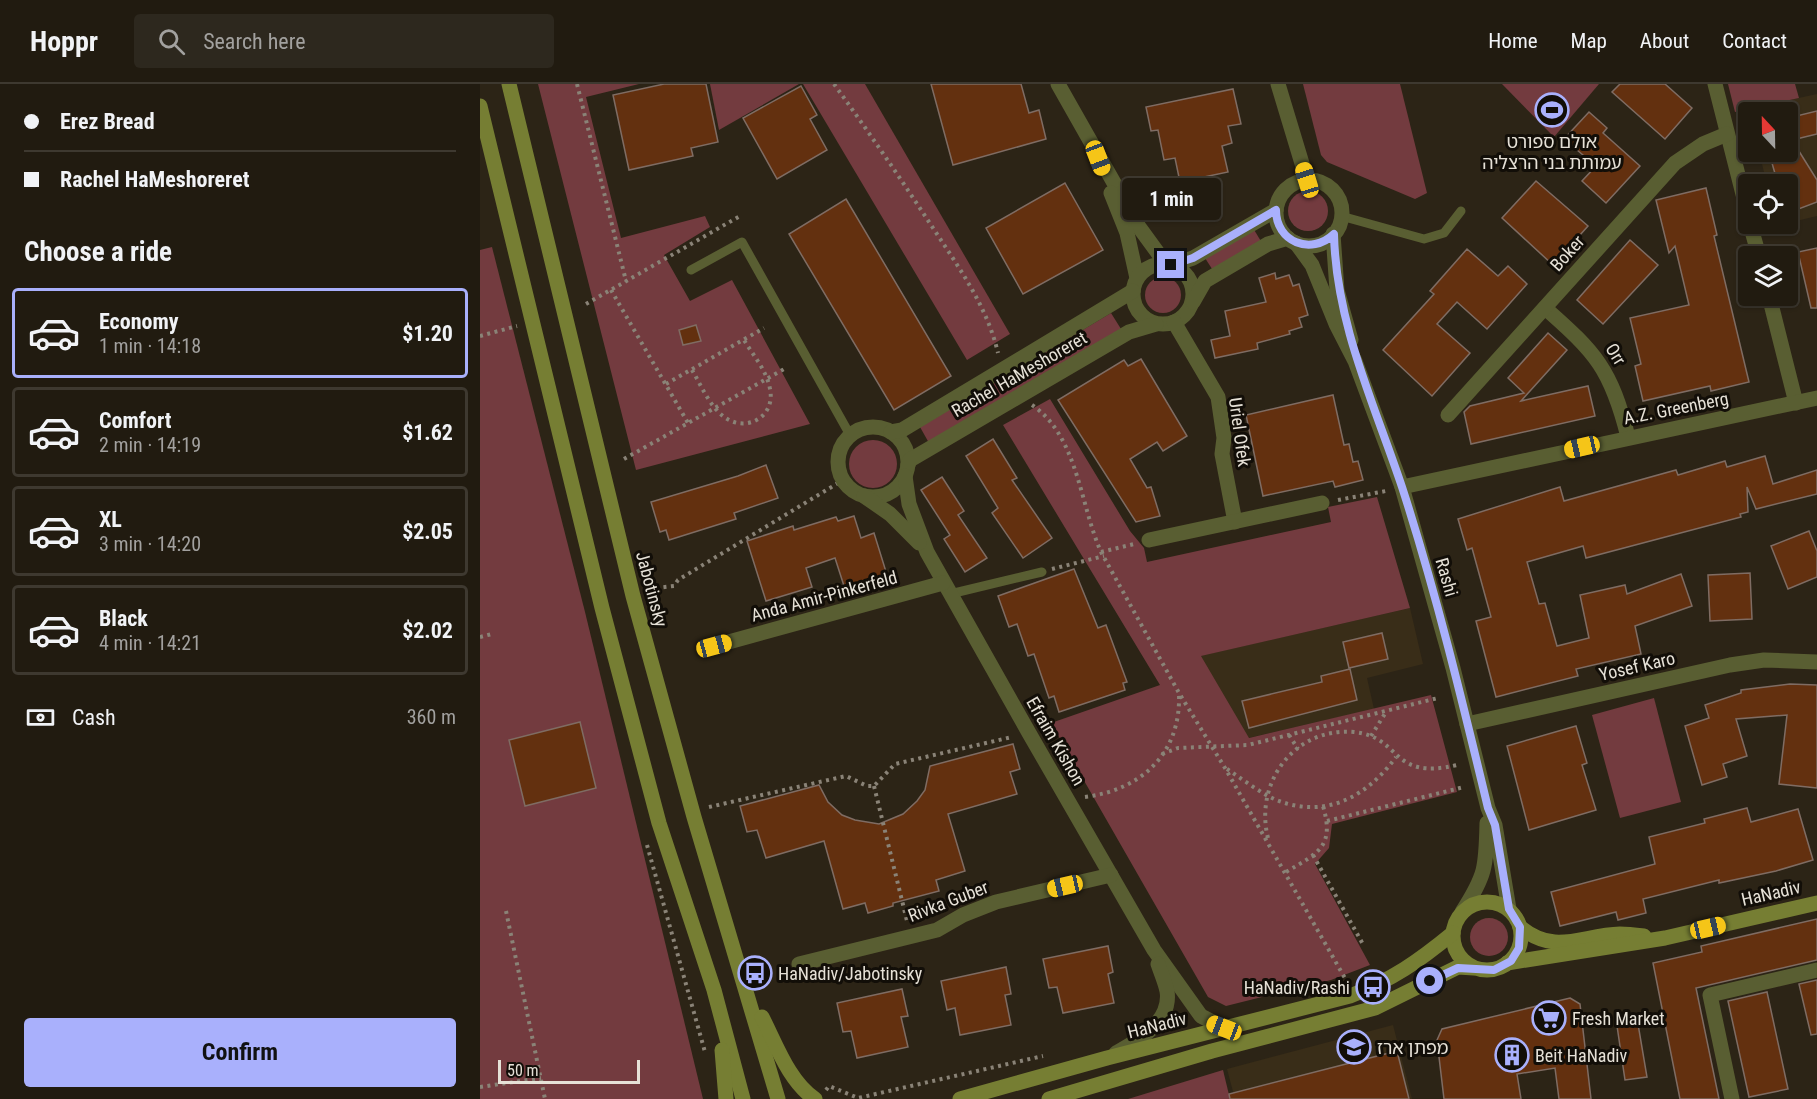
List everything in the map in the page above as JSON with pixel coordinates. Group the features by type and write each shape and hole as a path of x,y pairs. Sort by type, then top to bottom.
{"main road":[{"name":"Jabotinsky","path":"509,84 633,596 694,817 778,1099"},
{"path":"480,106 602,608 659,823 714,990 743,1099"},
{"path":"1049,1099 1212,1051 1375,1008 1452,970 1474,968 1494,970 1507,963 1519,948 1520,927 1509,909 1490,902 1470,906 1462,912 1453,933 1456,950 1460,957 1474,968"},
{"name":"HaNadiv","path":"1507,963 1548,959 1665,938 1817,903"},
{"name":"HaNadiv","path":"1520,927 1533,937 1552,943 1567,943 1619,934 1665,938"},
{"name":"HaNadiv","path":"960,1099 1107,1058 1350,996 1383,983 1422,958 1453,933"},
{"path":"745,985 787,1066 805,1093 814,1099"},
{"path":"714,990 726,1099"}],"street":[{"path":"1058,84 1139,227 1168,264 1183,271 1189,278 1194,292 1192,302"},
{"path":"1278,84 1307,180"},
{"path":"1715,84 1738,176"},
{"name":"Boker","path":"1448,415 1675,163 1703,144 1727,134"},
{"path":"1091,140 1127,233 1135,284 1135,306 1140,314 1156,324 1174,322 1186,314 1205,281 1268,244 1292,241 1316,245 1334,234 1341,216 1339,200 1330,188 1322,183 1307,180 1287,188 1281,195 1276,210 1278,225 1292,241"},
{"path":"1135,284 1152,266 1193,258 1276,210"},
{"name":"Rashi","path":"1334,234 1337,290 1355,361 1402,487 1488,808 1495,825 1509,909"},
{"name":"Rashi","path":"1292,241 1312,265 1336,324 1355,361"},
{"name":"Rachel HaMeshoreret","path":"891,432 902,429 1002,371 1135,284"},
{"path":"1772,306 1796,403"},
{"name":"Orr","path":"1545,308 1588,346 1605,371 1619,401 1628,437"},
{"name":"Uriel Ofek","path":"1174,322 1218,397 1224,438 1222,454 1235,522"},
{"name":"Rachel HaMeshoreret","path":"906,471 910,460 1130,332 1156,324"},
{"name":"A.Z. Greenberg","path":"1402,487 1817,398"},
{"path":"871,427 891,432 906,449 906,471 891,492 881,496 864,496 854,492 843,480 838,470 839,454 850,435 871,427"},
{"name":"Efraim Kishon","path":"906,471 909,504 927,552 1029,733 1154,950 1201,1016 1224,1028"},
{"name":"Efraim Kishon","path":"864,496 896,520 927,552"},
{"path":"1149,540 1322,503"},
{"name":"Anda Amir-Pinkerfeld","path":"714,646 947,589"},
{"name":"Yosef Karo","path":"1467,724 1730,665 1764,660 1817,663"},
{"name":"Rashi","path":"1462,912 1482,882 1486,860 1488,808"},
{"name":"Rivka Guber","path":"798,964 937,930 963,915 996,902 1112,875"},
{"name":"Efraim Kishon","path":"1107,1058 1143,1036 1164,1012 1167,991 1154,950"},
{"path":"1732,1099 1710,994 1817,970"}],"lane":[{"path":"1341,216 1424,239 1444,233 1461,211"},
{"path":"691,270 742,242 850,435"},
{"path":"947,589 1042,572"}],"path":[{"path":"577,84 627,281"},
{"path":"834,84 890,162 984,310 992,327 1002,371"},
{"path":"586,304 740,216"},
{"path":"611,290 688,423"},
{"path":"480,336 533,322"},
{"path":"666,384 765,328"},
{"path":"692,370 715,408 733,422 743,424 762,417 769,409 771,400 767,379 744,340"},
{"path":"624,459 786,368"},
{"path":"1019,396 1044,414 1061,441 1073,467 1092,531 1103,554 1210,747 1225,768 1350,983 1341,986"},
{"path":"656,588 674,586 678,580 843,480"},
{"path":"1322,503 1402,487"},
{"path":"1042,572 1149,540"},
{"path":"480,637 492,634"},
{"path":"1085,797 1104,795 1141,779 1162,754 1170,740 1179,710 1179,693"},
{"path":"1162,754 1178,748 1248,745 1438,698"},
{"path":"1371,736 1386,712"},
{"path":"1270,845 1264,818 1266,794 1279,766 1298,748 1319,738 1336,733 1354,732 1371,736 1386,744 1396,757 1407,765 1424,770 1457,765"},
{"path":"709,807 846,776 867,786 874,786 895,764 1029,733"},
{"path":"1289,735 1298,748"},
{"path":"1225,768 1280,801 1323,806 1351,800 1364,792 1377,781 1396,757"},
{"path":"874,786 911,936"},
{"path":"1327,821 1464,787"},
{"path":"1286,872 1313,855 1326,841 1327,821 1323,806"},
{"path":"1313,855 1364,946"},
{"path":"506,911 545,1099"},
{"path":"829,1086 858,1098 1050,1055"},
{"path":"480,1087 541,1078"}],"shaded area":[{"path":"538,84 639,84 586,97 621,238 705,216 710,227 664,255 690,301 732,280 810,424 636,470"},
{"path":"710,84 799,84 719,130"},
{"path":"803,84 865,84 1010,334 967,360"},
{"path":"1303,84 1400,84 1427,193 1415,199 1327,162 1321,155"},
{"name":"אולם ספורט עמותת בני הרצליה","path":"1502,84 1599,84 1554,137"},
{"path":"1728,84 1795,84 1799,98 1781,102 1738,102 1738,111 1735,112"},
{"path":"1817,94 1817,216 1798,221 1798,174 1764,174 1762,162 1798,162 1798,102 1781,102"},
{"path":"1308,191 1316,192 1322,197 1327,203 1327,219 1322,225 1316,230 1308,231 1300,230 1294,225 1289,219 1288,211 1289,203 1294,197 1300,192"},
{"path":"1253,228 1262,243 1214,272 1205,258"},
{"path":"492,247 585,612 703,1099 480,1099 480,250"},
{"path":"1163,277 1175,283 1181,295 1175,307 1163,313 1151,307 1145,295 1151,283"},
{"path":"1111,313 1121,329 929,443 920,427"},
{"path":"1050,399 1130,531 1144,548 1147,562 1331,522 1328,507 1377,497 1410,608 1201,656 1249,738 1431,695 1457,792 1332,824 1329,848 1315,864 1370,965 1331,980 1226,1006 1208,997 1051,723 1160,685 1003,425"},
{"path":"873,440 890,447 897,464 890,481 873,488 856,481 849,464 856,447"},
{"path":"1410,608 1423,664 1367,678 1374,709 1248,738 1200,656"},
{"path":"1654,698 1681,802 1620,818 1592,715"},
{"path":"1489,918 1502,924 1508,937 1502,950 1489,956 1476,950 1470,937 1476,924"},
{"name":"מפתן ארז","path":"1393,1025 1412,1099 1235,1099 1227,1069"},
{"path":"1223,1070 1230,1099 1128,1099"}],"building":[{"path":"664,84 706,84 718,142 691,148 693,156 629,170 613,95"},
{"path":"931,84 1021,84 1029,113 1039,110 1046,139 953,165"},
{"path":"1620,84 1665,84 1692,108 1665,139 1612,92"},
{"path":"801,86 817,115 810,119 827,150 777,179 743,118"},
{"path":"1233,89 1241,124 1228,126 1232,143 1222,146 1228,172 1180,182 1175,158 1164,160 1158,130 1151,131 1146,107"},
{"path":"1817,111 1817,134 1798,139 1798,116"},
{"path":"1589,112 1607,128 1603,133 1640,166 1606,203 1582,181 1596,166 1564,139"},
{"path":"1798,150 1817,180 1817,202 1798,209 1798,174 1775,174 1772,163 1798,162"},
{"path":"1536,181 1588,226 1553,265 1502,218"},
{"path":"1065,183 1103,250 1023,294 986,228"},
{"path":"1706,188 1717,235 1714,236 1749,382 1711,391 1710,386 1643,401 1635,366 1641,364 1630,318 1689,305 1675,246 1669,253 1656,200"},
{"path":"846,199 951,376 894,410 789,234"},
{"path":"1630,240 1658,265 1603,324 1577,300"},
{"path":"1817,248 1817,308 1811,308 1798,252"},
{"path":"1467,249 1498,276 1508,266 1527,284 1487,329 1457,302 1437,324 1470,353 1432,396 1383,350 1434,294 1430,291"},
{"path":"1275,273 1276,279 1289,275 1293,286 1299,284 1308,315 1299,318 1302,327 1289,331 1290,334 1257,343 1258,349 1215,358 1211,340 1230,336 1225,311 1266,302 1259,278"},
{"path":"696,325 701,341 683,345 679,330"},
{"path":"1548,333 1567,350 1521,401 1588,386 1595,416 1471,444 1464,412 1470,406 1524,393 1508,378"},
{"path":"1141,359 1187,436 1163,451 1157,442 1130,459 1147,488 1151,487 1160,516 1136,522 1058,400 1124,360 1128,366"},
{"path":"1333,395 1344,445 1349,444 1353,462 1358,461 1363,480 1335,487 1333,481 1263,496 1246,415"},
{"path":"993,439 1017,478 1012,480 1052,538 1023,558 992,513 998,508 966,456"},
{"path":"1765,456 1773,484 1817,470 1817,494 1756,509 1747,487 1748,512 1740,514 1741,517 1586,558 1583,546 1527,562 1539,604 1545,603 1557,646 1589,638 1580,595 1625,585 1627,594 1681,574 1692,606 1635,626 1641,654 1576,669 1578,676 1496,697 1476,621 1491,617 1472,548 1467,550 1458,519 1560,487 1564,501 1676,470 1678,475 1725,461 1727,467"},
{"path":"766,465 778,498 734,513 736,519 669,540 666,530 660,532 651,502 738,476"},
{"path":"942,477 964,511 958,515 987,558 965,572 944,539 950,535 921,490"},
{"path":"854,516 861,538 874,533 887,575 845,589 835,558 806,568 812,587 766,601 747,541 793,526 794,530 836,517 838,521"},
{"path":"1809,531 1817,551 1817,577 1788,589 1771,546"},
{"path":"1074,569 1098,628 1106,625 1127,682 1123,683 1125,690 1059,712 1054,696 1049,698 1034,654 1028,656 1017,624 1009,627 998,596"},
{"path":"1750,573 1752,619 1710,621 1708,575"},
{"path":"1382,633 1388,659 1349,668 1343,642"},
{"path":"1350,669 1357,700 1249,728 1242,701 1322,682 1321,676"},
{"path":"1790,684 1817,685 1817,788 1779,784 1787,715 1736,719 1747,756 1723,764 1727,777 1702,785 1685,726 1709,718 1705,705 1741,693 1741,690"},
{"path":"580,722 596,788 525,806 509,740"},
{"path":"1576,726 1587,763 1582,765 1596,810 1529,830 1507,746"},
{"path":"1013,744 1020,769 1010,772 1017,794 948,814 965,871 936,880 939,891 893,903 893,906 868,913 865,903 843,909 824,841 766,858 757,830 747,832 740,806 819,785 828,802 842,815 879,824 903,814 917,801 925,790 930,766"},
{"path":"1747,808 1751,822 1798,809 1813,860 1776,871 1719,883 1719,880 1643,899 1646,913 1618,920 1616,912 1560,926 1551,892 1655,864 1649,837 1705,823 1704,819"},
{"path":"1817,919 1817,960 1696,988 1719,1099 1680,1099 1653,963 1702,952 1701,946"},
{"path":"1108,946 1113,972 1108,974 1114,1003 1063,1013 1057,987 1049,988 1043,959"},
{"path":"1006,967 1011,994 1005,995 1011,1025 960,1035 955,1008 947,1010 941,981"},
{"path":"1817,980 1817,1034 1811,1035 1799,984"},
{"path":"902,989 908,1016 901,1017 908,1047 857,1058 851,1031 843,1032 837,1003"},
{"path":"1767,992 1788,1089 1749,1097 1728,1001"},
{"name":"Beit HaNadiv","path":"1570,998 1580,1004 1591,1099 1559,1099 1555,1068 1517,1074 1521,1099 1444,1099 1437,1040 1442,1029"},
{"path":"1632,1015 1633,1019 1637,1018 1647,1077 1625,1080 1616,1019"},
{"path":"1397,1051 1409,1099 1230,1099 1229,1094"}],"place":[{"name":"אולם ספורט עמותת בני הרצליה","path":"1552,110"},
{"name":"HaNadiv/Jabotinsky","path":"755,973"},
{"name":"HaNadiv/Rashi","path":"1373,987"},
{"name":"Fresh Market","path":"1549,1018"},
{"name":"מפתן ארז","path":"1354,1047"},
{"name":"Beit HaNadiv","path":"1512,1055"}],"route":[{"path":"1171,265 1193,258 1276,210 1276,220 1280,230 1296,243 1316,245 1326,241 1334,234 1337,290 1355,361 1402,487 1453,668 1488,808 1495,825 1509,909 1518,920 1522,934 1516,955 1503,966 1494,970 1458,968 1430,981"}]}
